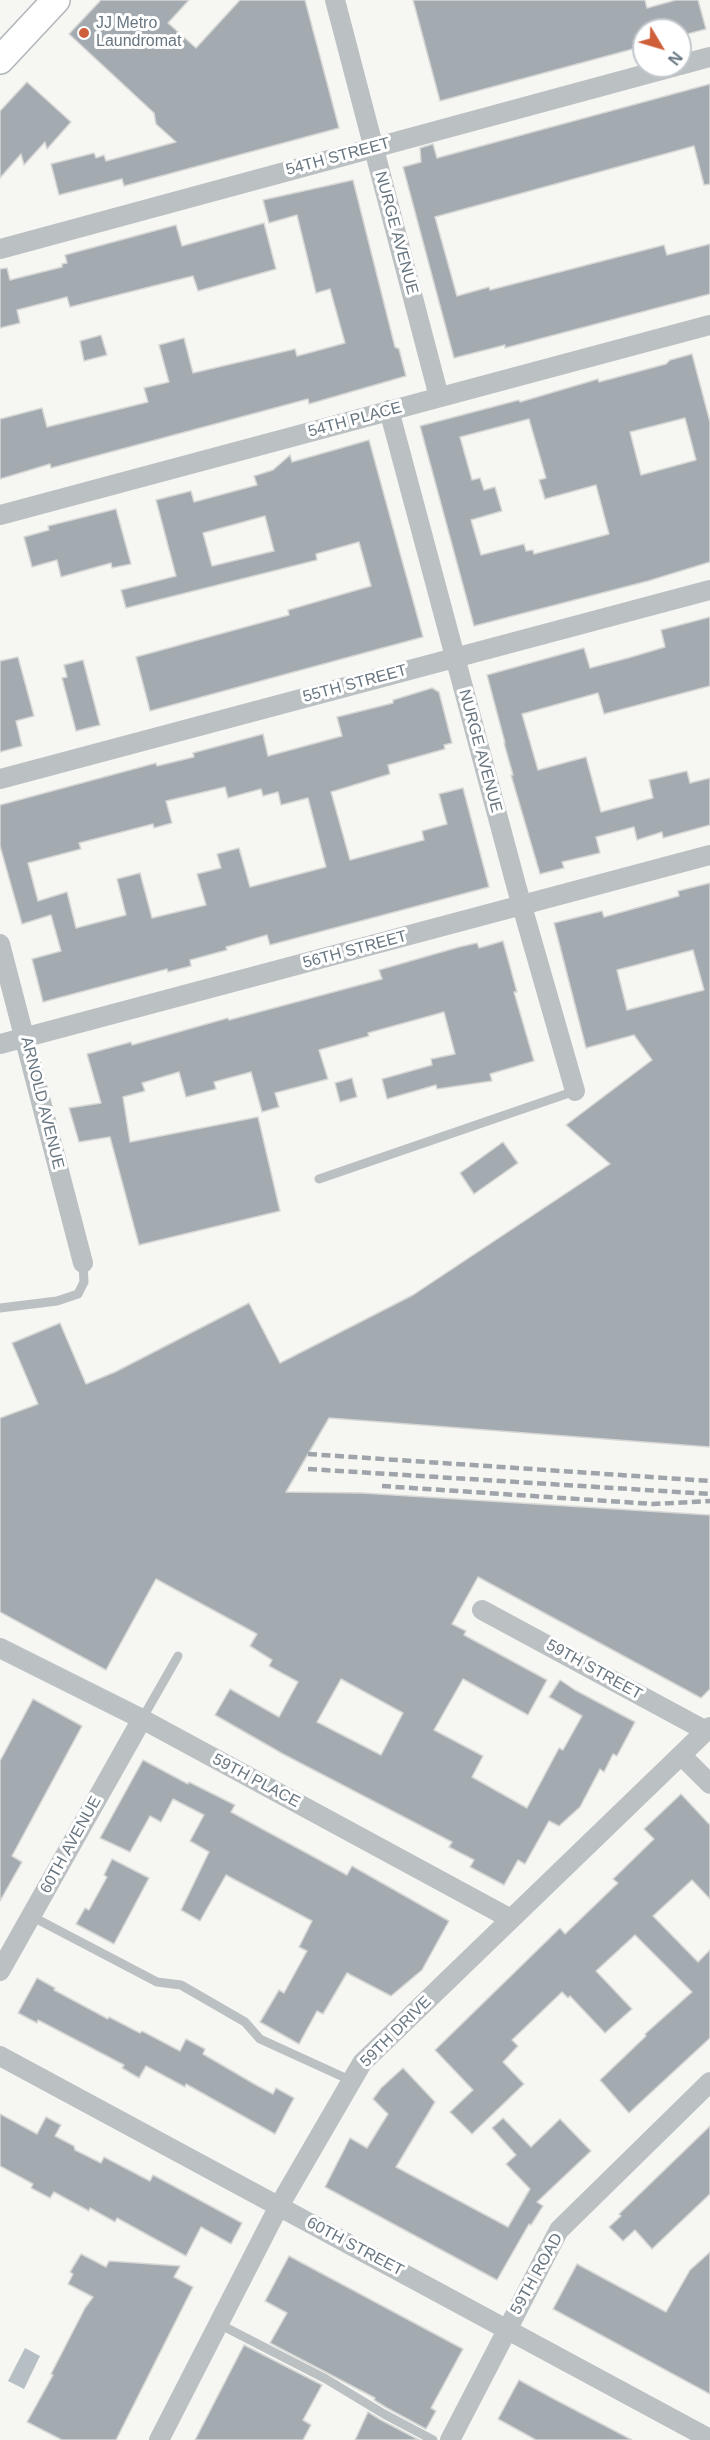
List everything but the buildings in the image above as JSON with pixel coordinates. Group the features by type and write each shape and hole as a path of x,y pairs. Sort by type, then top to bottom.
{"main road":[{"path":"0,60 56,0"}],"street":[{"name":"NURGE AVENUE","path":"334,0 439,397"},
{"name":"54TH STREET","path":"692,62 710,57"},
{"name":"54TH STREET","path":"0,249 632,77"},
{"name":"54TH PLACE","path":"0,514 710,325"},
{"name":"NURGE AVENUE","path":"389,411 521,906 575,1091"},
{"name":"55TH STREET","path":"0,779 710,590"},
{"name":"56TH STREET","path":"0,1044 710,855"},
{"name":"ARNOLD AVENUE","path":"0,944 83,1263"},
{"name":"59TH STREET","path":"482,1610 708,1729"},
{"name":"59TH PLACE","path":"0,1648 142,1719 511,1919"},
{"name":"60TH AVENUE","path":"0,1971 142,1719"},
{"name":"59TH DRIVE","path":"159,2440 279,2206 362,2063 708,1729"},
{"path":"681,1755 710,1785"},
{"name":"60TH STREET","path":"0,2056 710,2439"},
{"name":"59TH ROAD","path":"450,2440 559,2230 710,2082"}],"lane":[{"path":"319,1179 575,1091"},
{"path":"0,1308 57,1301 78,1293 84,1282 83,1263"},
{"path":"142,1719 178,1656"},
{"path":"31,1916 157,1982 181,1985 245,2022 260,2038 352,2082"},
{"path":"219,2324 326,2379 433,2440"}],"shaded area":[{"path":"25,2348 40,2356 24,2389 8,2381"}],"railway":[{"path":"308,1454 710,1481"},
{"path":"308,1469 710,1494"},
{"path":"382,1486 653,1504 710,1501"}],"place":[{"name":"JJ Metro Laundromat","path":"84,33"}]}
